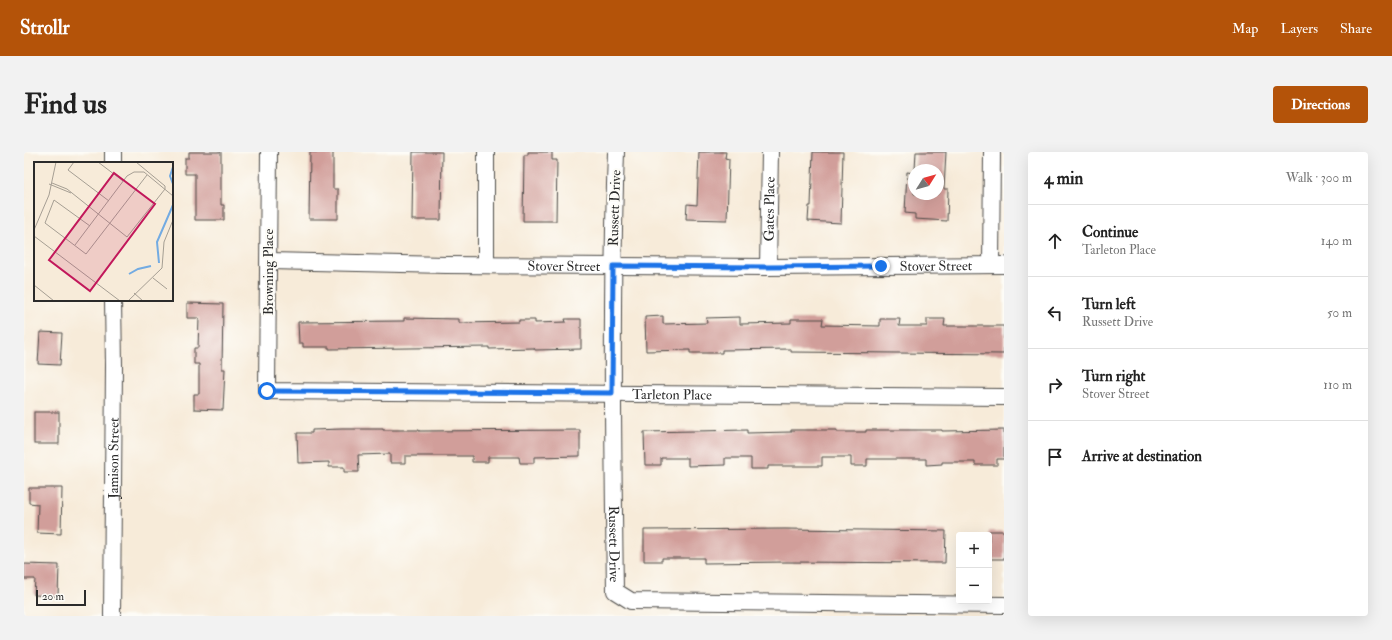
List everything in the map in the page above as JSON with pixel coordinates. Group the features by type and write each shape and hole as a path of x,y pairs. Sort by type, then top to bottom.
{"street":[{"name":"Browning Place","path":"267,391 269,152"},
{"path":"486,152 486,265"},
{"name":"Russett Drive","path":"616,152 612,393 615,591 631,601 1004,605"},
{"name":"Gates Place","path":"768,267 770,152"},
{"path":"992,152 997,265"},
{"name":"Stover Street","path":"269,262 768,267 997,265"},
{"name":"Jamison Street","path":"112,616 114,374 113,301"},
{"name":"Tarleton Place","path":"267,391 1004,397"}],"building":[{"path":"189,152 221,152 221,205 224,205 224,220 195,220 195,174 185,174 185,158 189,158"},
{"path":"310,152 333,152 333,189 338,189 338,219 309,219"},
{"path":"413,152 442,152 441,220 412,220"},
{"path":"528,152 552,152 552,160 557,160 556,221 523,221 524,155 528,155"},
{"path":"699,152 726,152 725,158 729,159 727,220 686,219 687,204 697,205"},
{"path":"813,152 843,152 841,223 808,221 809,206 811,206"},
{"path":"916,152 946,152 944,189 944,164 915,164"},
{"path":"907,172 908,200 944,200 944,189 948,189 947,221 915,219 915,214 905,213"},
{"path":"187,303 223,304 222,369 225,369 223,410 194,409 194,394 199,394 199,364 194,364 194,348 198,348 199,318 187,318"},
{"path":"663,316 663,324 707,323 706,318 740,317 740,324 791,323 791,319 823,319 822,325 880,326 880,319 900,319 899,326 927,326 927,319 945,319 944,326 1004,326 1004,354 791,352 791,349 722,350 722,353 690,353 690,350 646,351 645,317"},
{"path":"404,318 459,319 459,323 519,322 519,320 535,320 535,323 566,322 565,319 581,319 581,349 489,349 489,347 329,349 329,347 303,347 303,343 299,343 298,322 404,321"},
{"path":"40,332 62,333 60,365 38,364"},
{"path":"34,412 59,412 59,444 34,444"},
{"path":"342,429 419,431 580,430 580,456 534,457 534,463 520,463 519,457 488,457 488,462 472,462 472,456 405,456 405,463 390,463 390,454 358,455 359,472 344,472 344,467 329,467 329,462 298,463 297,433 312,433 312,430"},
{"path":"747,430 747,433 791,432 791,430 837,430 837,432 866,432 866,430 1004,430 1004,459 997,459 997,465 975,465 975,462 942,462 942,464 926,465 926,459 867,459 867,466 851,466 851,457 822,457 822,466 768,466 768,469 751,469 751,458 725,458 725,465 688,466 688,458 661,458 661,465 645,465 644,432"},
{"path":"29,488 62,488 61,534 37,533 38,504 29,503"},
{"path":"785,529 946,531 945,563 704,563 704,558 662,558 662,561 644,561 644,530"},
{"path":"1004,531 1004,559 992,559 992,532 989,532"},
{"path":"24,564 59,565 58,596 34,595 35,579 24,579"}],"route":[{"path":"267,391 612,393 613,266 881,266"}]}
